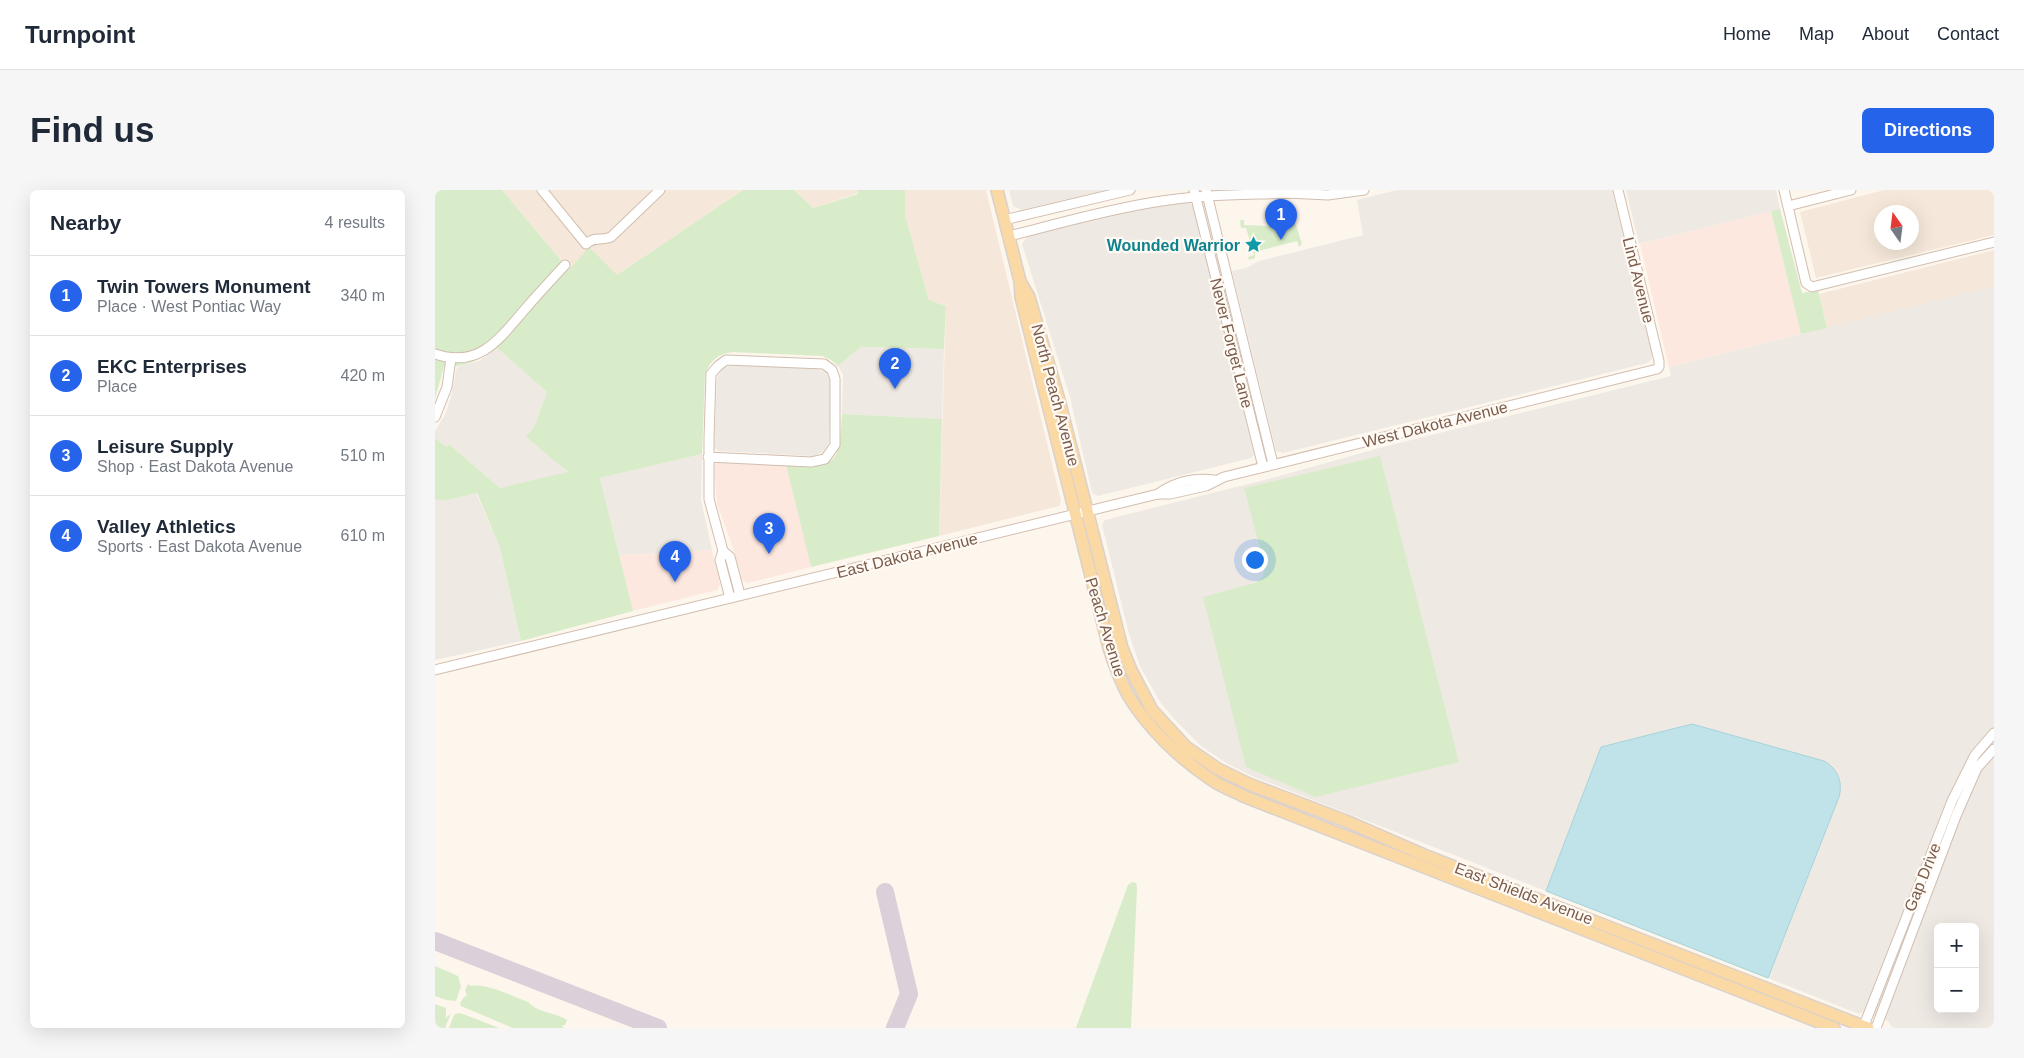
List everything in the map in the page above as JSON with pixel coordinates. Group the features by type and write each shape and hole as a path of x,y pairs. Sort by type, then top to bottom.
{"main road":[{"name":"North Peach Avenue","path":"997,190 1074,514"},
{"name":"North Peach Avenue","path":"1020,281 1029,296 1059,400 1087,510"},
{"name":"Peach Avenue","path":"1087,510 1120,641 1131,670 1152,710 1182,750"},
{"name":"Peach Avenue","path":"1074,514 1103,626 1117,671 1129,695 1144,717 1182,750"},
{"name":"East Shields Avenue","path":"1182,750 1249,784 1346,821 1424,855 1865,1028"},
{"name":"East Shields Avenue","path":"1182,750 1210,779 1243,796 1834,1028"},
{"path":"1269,806 1274,794"}],"street":[{"path":"542,190 586,244 590,240 597,238 607,239 611,237 660,190"},
{"path":"1004,220 1130,190"},
{"path":"1272,190 1293,194"},
{"path":"1009,236 1112,210 1195,193 1329,195 1364,190"},
{"name":"Lind Avenue","path":"1618,190 1659,361 1657,369"},
{"path":"1784,190 1807,283 1812,287 1994,242"},
{"path":"1788,206 1851,190"},
{"name":"Never Forget Lane","path":"1195,193 1263,467"},
{"name":"Never Forget Lane","path":"1206,193 1273,464"},
{"path":"435,354 451,358 472,357 489,348 565,265"},
{"path":"435,417 447,387 451,358"},
{"path":"708,456 811,462 825,459 835,445 835,379 831,370 824,364 726,360 717,366 711,374 708,456 709,499 723,551 721,560 730,598"},
{"name":"West Dakota Avenue","path":"1074,514 1158,494 1168,486 1201,478 1214,480 1657,369"},
{"name":"East Dakota Avenue","path":"435,670 889,561 1074,514"},
{"path":"723,551 730,557 740,596"},
{"name":"Gap Drive","path":"1865,1028 1903,924 1952,800 1975,755 1994,733"},
{"name":"Gap Drive","path":"1877,1028 1961,804 1977,768 1994,749"},
{"path":"1952,800 1961,804"},
{"path":"1903,924 1913,928"}],"shaded area":[{"path":"502,190 743,190 617,275 569,270"},
{"path":"794,190 857,190 858,193 813,208"},
{"path":"905,190 986,190 1061,501 1059,506 939,536 946,306 929,300 905,215"},
{"path":"1009,190 1105,190 1021,210 1013,206"},
{"path":"1397,190 1612,190 1652,355 1651,360 1647,363 1283,453 1276,451 1232,271 1246,268 1259,261 1363,235 1357,200"},
{"path":"1626,190 1776,190 1780,209 1639,244"},
{"path":"1884,190 1994,190 1994,235 1816,278 1800,212"},
{"path":"1187,202 1194,208 1254,455 1251,458 1098,496 1092,493 1070,397 1022,244 1027,237 1101,217"},
{"path":"1771,211 1801,334 1669,367 1640,244"},
{"path":"1994,250 1994,286 1827,328 1819,294"},
{"path":"1994,286 1994,1028 1895,1028 1888,1021 1865,1011 1859,1014 1768,978 1839,794 1838,775 1824,761 1819,759 1601,747 1546,891 1252,776 1226,763 1201,746 1177,722 1160,702 1140,666 1129,634 1102,525 1105,520 1272,478 1383,447 1671,376 1669,367"},
{"path":"861,347 944,349 942,419 842,414 843,374 838,366"},
{"path":"497,348 547,392 534,427 568,473 500,488 449,444 447,447 435,438 435,431 445,415 451,397 457,367 479,361"},
{"path":"733,364 814,368 826,372 832,383 829,442 825,449 814,456 719,451 714,448 717,379 721,370"},
{"path":"702,454 701,500 712,550 619,555 600,478"},
{"path":"716,463 786,465 811,567 748,583 742,580 717,504 714,468"},
{"path":"476,493 500,548 521,641 435,660 435,499 443,501"},
{"path":"712,550 720,584 717,590 633,611 619,555"}],"green space":[{"path":"435,190 502,190 569,270 589,247 617,275 743,190 794,190 813,208 858,194 857,190 905,190 905,215 929,300 946,306 944,349 861,347 838,366 822,356 733,352 723,354 715,359 709,365 705,375 702,454 600,478 633,611 521,641 500,548 477,493 443,501 435,499 435,438 447,447 449,444 500,488 568,472 526,437 534,427 547,392 497,348 472,362 459,366 444,366 435,399"},
{"path":"1780,209 1802,293 1818,290 1827,328 1801,334 1771,211"},
{"path":"1240,220 1244,220 1244,225 1287,227 1288,221 1295,222 1302,244 1299,247 1297,241 1255,252 1255,258 1249,260 1248,257 1254,255 1246,228 1241,228"},
{"path":"842,414 942,419 939,536 811,567 786,465 826,464 832,460 837,453 839,444"},
{"path":"1380,456 1459,762 1316,797 1246,767 1203,597 1255,583 1263,576 1265,567 1244,488"},
{"path":"1132,882 1136,883 1137,888 1131,1028 1076,1028 1128,885"},
{"path":"435,966 458,976 461,986 456,1001 435,996"},
{"path":"468,984 499,991 562,1017 567,1020 565,1025 562,1025 564,1028 513,1028 461,1006 460,1003 467,996 465,990"},
{"path":"435,1004 446,1008 446,1018 451,1013 445,1028 435,1028"},
{"path":"458,1013 499,1028 449,1028 454,1015"}],"water":[{"path":"1692,724 1824,761 1833,768 1840,781 1839,797 1768,978 1546,891 1601,747"}],"taxiway":[{"path":"885,892 909,994 895,1028"},
{"path":"435,941 658,1028"}],"place":[{"name":"Twin Towers Monument","path":"1281,240"},
{"name":"Wounded Warrior","path":"1254,245"},
{"name":"EKC Enterprises","path":"895,389"},
{"name":"Leisure Supply","path":"769,554"},
{"name":"Valley Athletics","path":"675,582"}]}
